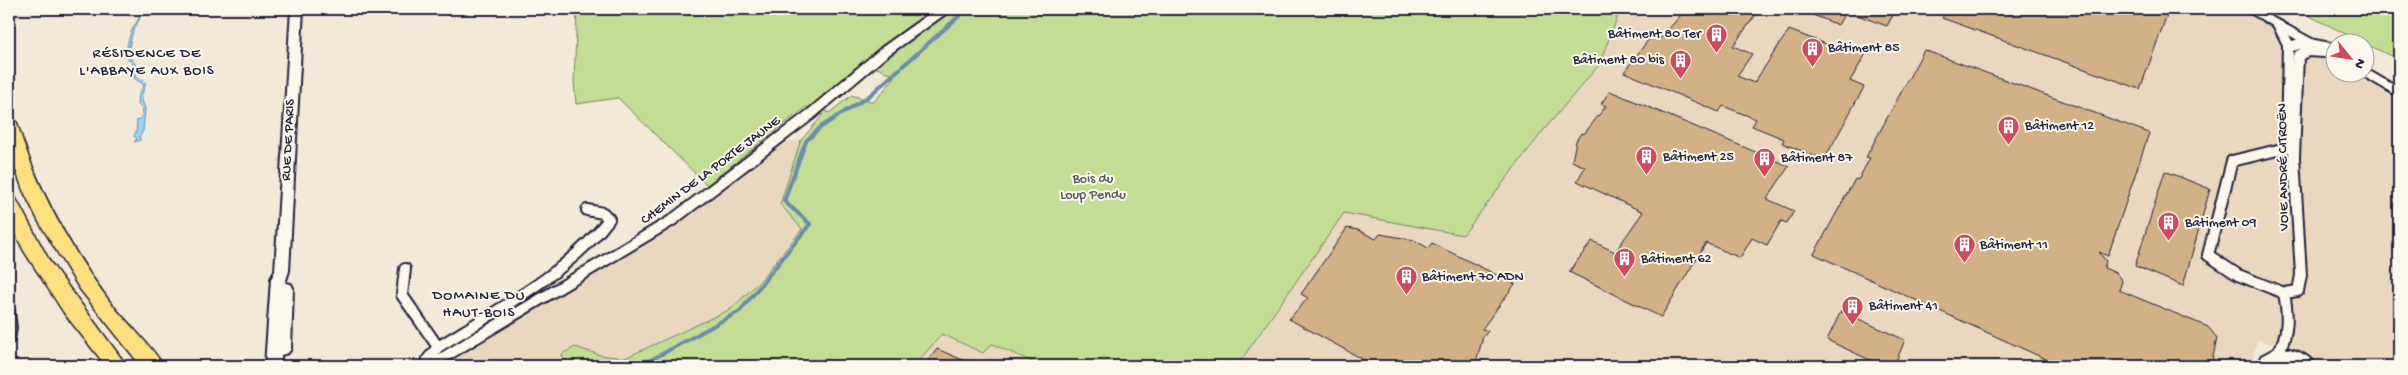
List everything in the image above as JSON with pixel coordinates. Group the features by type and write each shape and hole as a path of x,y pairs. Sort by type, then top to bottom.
{"highway":[{"path":"9,123 29,183 65,252 111,318 153,366"},
{"path":"9,202 38,260 88,331 117,366"}],"street":[{"name":"RUE DE PARIS","path":"273,366 278,279 282,271 297,9"},
{"name":"CHEMIN DE LA PORTE JAUNE","path":"427,366 671,221 811,114 884,52 944,9"},
{"path":"2249,9 2326,50"},
{"path":"2260,9 2326,49"},
{"path":"2278,353 2285,339 2287,311 2284,293 2238,275 2208,255 2232,161 2286,148 2288,47 2286,37 2279,26"},
{"path":"2288,47 2310,43"},
{"name":"VOIE ANDRÉ CITROËN","path":"2284,293 2298,291 2301,275 2294,157 2298,56 2302,51 2307,50 2326,52"},
{"path":"2376,72 2399,85"},
{"path":"2376,80 2399,93"},
{"path":"427,366 428,359 438,347 533,287 595,238 609,219 607,215 601,212 587,210"},
{"path":"405,269 402,295 438,347"},
{"name":"RUE DE PARIS","path":"282,271 286,277 282,366"},
{"path":"9,312 12,328 9,339"},
{"path":"2264,366 2271,354 2278,353 2297,358 2308,366"}],"shaded area":[{"path":"1623,9 2238,9 2326,60 2326,82 2366,82 2399,100 2399,366 2324,366 2305,352 2257,340 2252,364 2236,366 1237,366 1344,213 1463,235 1543,131 1599,65 1619,12"},
{"path":"801,140 780,204 802,228 760,281 731,310 625,358 600,355 575,347 562,354 566,366 443,366 669,227 782,142"},
{"path":"942,334 983,353 992,344 1042,366 914,366"}],"green space":[{"name":"Bois du Loup Pendu","path":"577,9 1623,9 1619,13 1599,65 1543,131 1463,235 1344,213 1237,366 1042,366 992,344 983,353 942,334 914,366 842,366 827,359 817,366 566,366 562,354 575,347 600,355 625,358 731,309 760,281 802,229 780,204 801,140 823,115 806,107 707,185 618,98 576,104 574,83","holes":["872,66 891,74 894,78 874,102 852,95 829,113 820,108"]},
{"path":"2295,9 2399,9 2399,60 2376,49 2376,32 2342,32"}],"water":[{"path":"140,9 143,9 142,13 133,31 126,54 135,63 136,68 135,76 146,83 141,97 145,109 143,131 139,137 141,140 134,142 137,139 134,136 137,120 140,119 143,110 138,104 139,94 144,85 134,78 135,67 125,55 131,31 138,19"}],"building":[{"path":"1686,9 1760,9 1733,46 1752,54 1737,76 1754,83 1789,30 1834,47 1837,41 1867,52 1850,81 1864,87 1824,160 1782,143 1784,139 1752,126 1756,119 1723,106 1719,112 1624,72 1652,35 1661,38"},
{"path":"1798,9 1888,9 1895,11 1887,26 1846,11 1838,25"},
{"path":"1947,9 2169,9 2140,89 1942,18"},
{"path":"1924,50 2149,133 2108,256 2099,252 2106,261 2104,268 2116,273 2122,281 2119,290 2208,327 2217,338 2211,366 2061,366 1814,254 1855,179 1858,180 1870,158 1866,157"},
{"path":"1610,91 1789,166 1767,199 1794,211 1787,223 1781,221 1767,245 1752,238 1740,258 1706,243 1661,317 1569,272 1592,241 1615,252 1643,212 1577,181 1585,167 1572,161 1576,141 1581,133 1584,134 1606,106 1601,104"},
{"name":"Bâtiment 09","path":"2165,171 2210,189 2183,286 2135,266"},
{"name":"Bâtiment 70 ADN","path":"1347,228 1358,230 1376,239 1380,234 1414,240 1428,248 1432,243 1515,284 1482,329 1488,331 1483,337 1475,366 1375,366 1289,319 1308,298 1301,294"},
{"name":"Bâtiment 41","path":"1841,311 1905,340 1894,366 1883,366 1827,340"},
{"path":"937,349 977,366 924,366"}],"waterway":[{"path":"640,366 740,311 810,224 784,201 806,141 821,127 869,96 967,9"}],"place":[{"name":"Bâtiment 80 Ter","path":"1717,53"},
{"name":"Bâtiment 85","path":"1812,67"},
{"name":"Bâtiment 80 bis","path":"1680,79"},
{"name":"Bâtiment 12","path":"2009,145"},
{"name":"Bâtiment 25","path":"1647,176"},
{"name":"Bâtiment 87","path":"1765,177"},
{"name":"Bâtiment 09","path":"2169,242"},
{"name":"Bâtiment 11","path":"1964,264"},
{"name":"Bâtiment 62","path":"1625,278"},
{"name":"Bâtiment 70 ADN","path":"1406,296"},
{"name":"Bâtiment 41","path":"1853,325"}],"district":[{"name":"RÉSIDENCE DE L'ABBAYE AUX BOIS","path":"147,62"},
{"name":"DOMAINE DU HAUT-BOIS","path":"479,304"}]}
